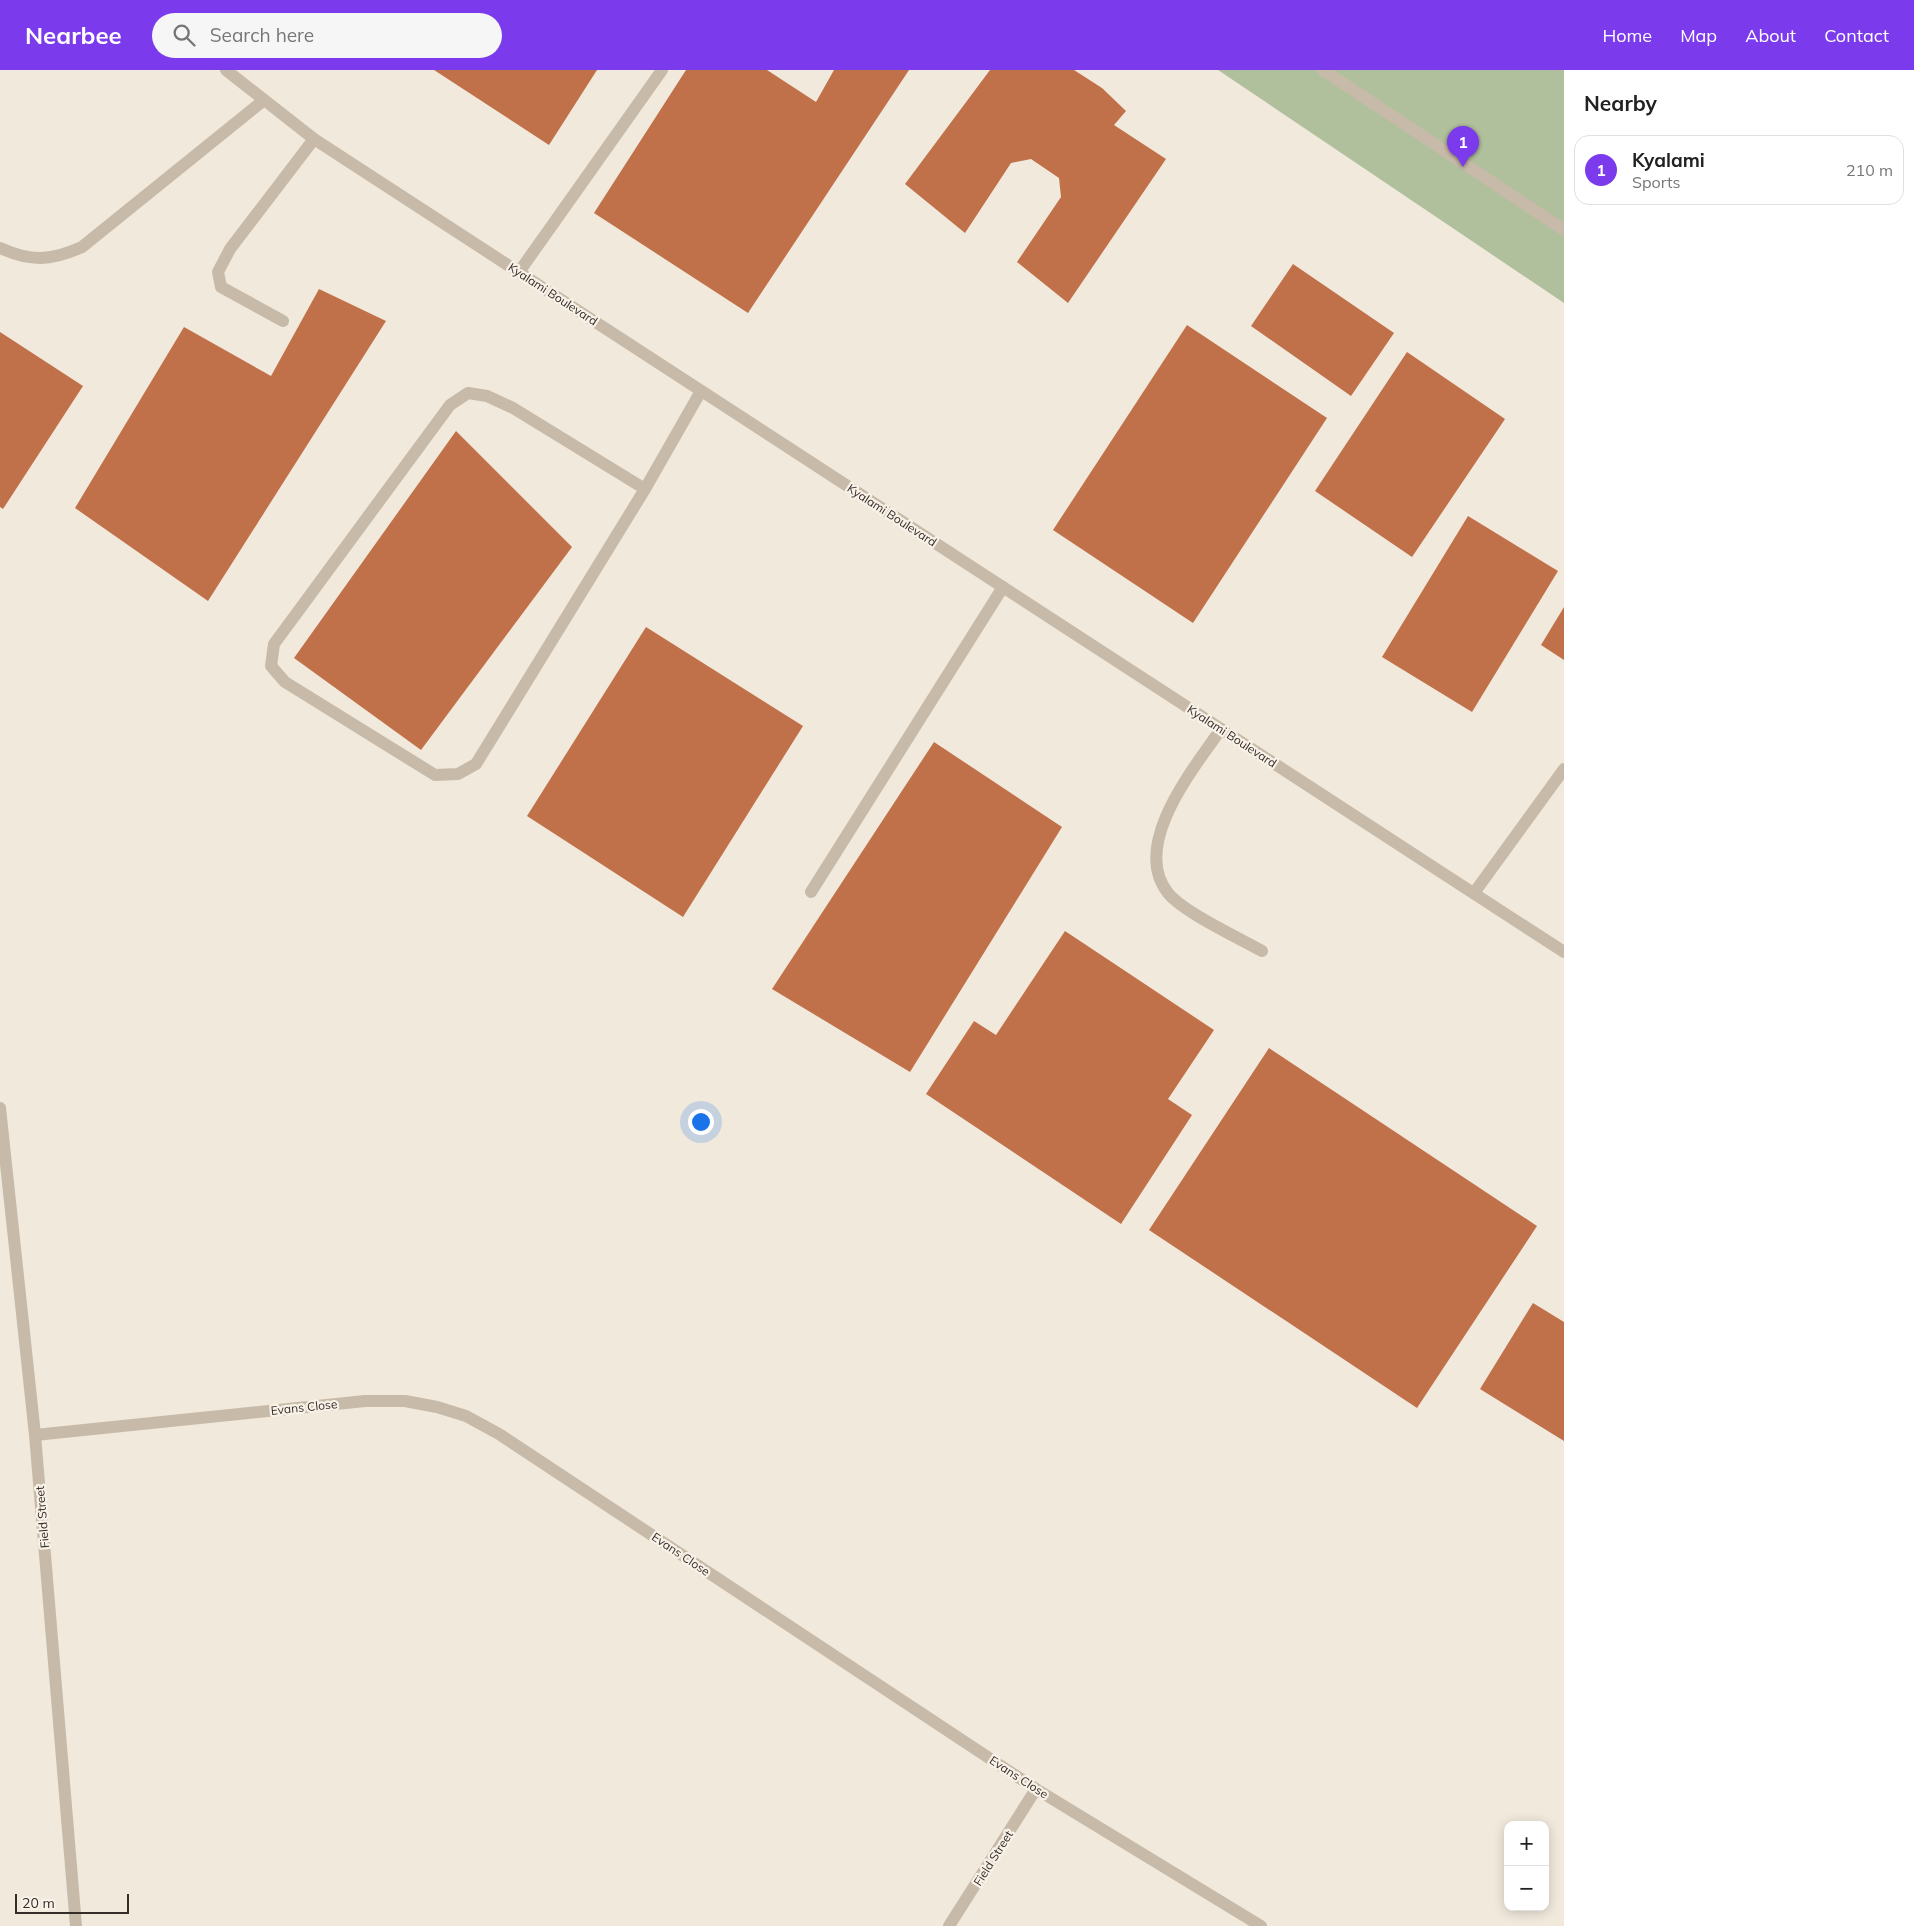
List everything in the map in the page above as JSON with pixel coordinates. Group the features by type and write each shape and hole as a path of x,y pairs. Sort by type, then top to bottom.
{"street":[{"name":"Kyalami Boulevard","path":"226,70 314,139 1564,952"},
{"path":"519,272 662,70"},
{"path":"1323,70 1564,230"},
{"path":"0,248 19,256 38,259 62,256 82,247 264,100"},
{"path":"283,321 221,287 218,272 230,249 314,139"},
{"path":"645,489 513,408 487,396 468,393 450,405 274,644 271,666 284,682 435,775 458,774 476,764 645,489 701,391"},
{"path":"811,892 1003,587"},
{"path":"1221,729 1167,811 1156,860 1167,892 1181,905 1262,951"},
{"path":"1474,893 1564,769"},
{"name":"Field Street","path":"0,1108 35,1435 76,1926"},
{"name":"Evans Close","path":"35,1435 366,1401 405,1402 437,1407 466,1416 499,1434 1036,1789 1261,1926"},
{"name":"Field Street","path":"950,1926 1036,1789"}],"green space":[{"path":"1218,70 1564,70 1564,303"}],"building":[{"path":"434,70 597,70 549,145"},
{"path":"686,70 767,70 816,102 834,70 909,70 748,313 594,213"},
{"path":"990,70 1074,70 1102,88 1126,111 1114,125 1166,159 1068,303 1017,262 1061,197 1059,178 1031,159 1011,163 965,233 905,184"},
{"path":"1293,264 1394,333 1351,396 1251,326"},
{"path":"319,289 386,321 208,601 75,508 184,327 271,376"},
{"path":"1187,325 1327,418 1193,623 1053,530"},
{"path":"0,332 83,386 3,509 0,507"},
{"path":"1407,352 1505,419 1412,557 1315,491"},
{"path":"456,431 572,547 421,750 294,658"},
{"path":"1468,516 1558,571 1472,712 1382,657"},
{"path":"1564,607 1564,660 1541,645"},
{"path":"646,627 803,726 683,917 527,816"},
{"path":"934,742 1062,827 910,1072 772,989"},
{"path":"1065,931 1214,1030 1168,1099 1192,1115 1121,1224 926,1094 974,1021 996,1035"},
{"path":"1269,1048 1537,1226 1417,1408 1149,1230"},
{"path":"1533,1303 1564,1322 1564,1441 1480,1389"}],"place":[{"name":"Kyalami","path":"1463,167"}]}
